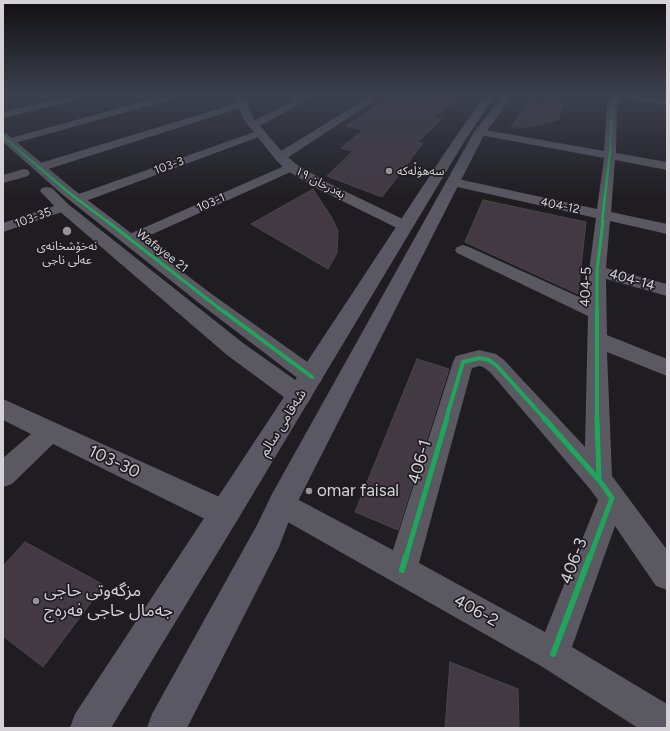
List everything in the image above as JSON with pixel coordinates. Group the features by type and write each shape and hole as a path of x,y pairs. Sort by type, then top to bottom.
{"main road":[{"name":"بەدرخان ١٩","path":"259,131 280,158 291,167 325,187 405,226"},
{"name":"شەقامی سالم","path":"89,728 465,131"},
{"path":"166,728 268,536 282,504 452,182 480,132"}],"street":[{"path":"6,144 51,131"},
{"path":"41,167 151,131"},
{"name":"103-3","path":"70,203 252,131"},
{"path":"280,158 322,131"},
{"name":"404-5","path":"605,489 597,430 596,312 597,270 610,155 611,131"},
{"path":"480,132 667,166"},
{"name":"Wafayee 21","path":"6,144 41,167 70,203 235,349 306,386"},
{"name":"Wafayee 21","path":"6,144 24,173 50,194 70,203 130,238 206,299 306,386"},
{"name":"103-1","path":"130,238 291,167"},
{"path":"3,180 24,173"},
{"name":"404-12","path":"452,182 604,210 667,229"},
{"name":"103-35","path":"3,228 70,203"},
{"path":"604,210 667,218"},
{"path":"463,250 596,312"},
{"name":"404-14","path":"597,270 667,290"},
{"path":"596,339 667,368"},
{"name":"406-1","path":"402,570 463,362 479,358 489,360 497,366 605,489"},
{"name":"103-30","path":"3,409 225,514"},
{"path":"3,476 50,432"},
{"path":"605,489 667,576"},
{"name":"406-3","path":"553,654 605,489"},
{"name":"406-2","path":"282,504 553,654 667,725"}],"building":[{"path":"362,131 429,131 418,142 423,143 382,197 327,176 353,151 341,148"},
{"path":"313,189 332,218 338,231 337,253 328,269 251,224"},
{"path":"483,200 586,222 578,294 465,242"},
{"path":"417,359 449,369 398,530 355,512"},
{"path":"25,542 104,585 43,667 3,636 3,566"},
{"path":"450,662 518,689 519,728 445,728"}],"cycle path":[{"path":"599,480 597,430 597,271 610,155 611,131"},
{"path":"3,136 68,192 206,299 312,377"},
{"path":"402,570 463,362 479,358 489,360 497,366 599,480 612,498 553,654"}],"place":[{"name":"سەهۆڵەکە","path":"389,171"},
{"name":"نەخۆشخانەی عەلی ناجی","path":"67,231"},
{"name":"omar faisal","path":"309,491"},
{"name":"مزگه‌وتی حاجی جەمال حاجی فەرەج","path":"36,601"}]}
